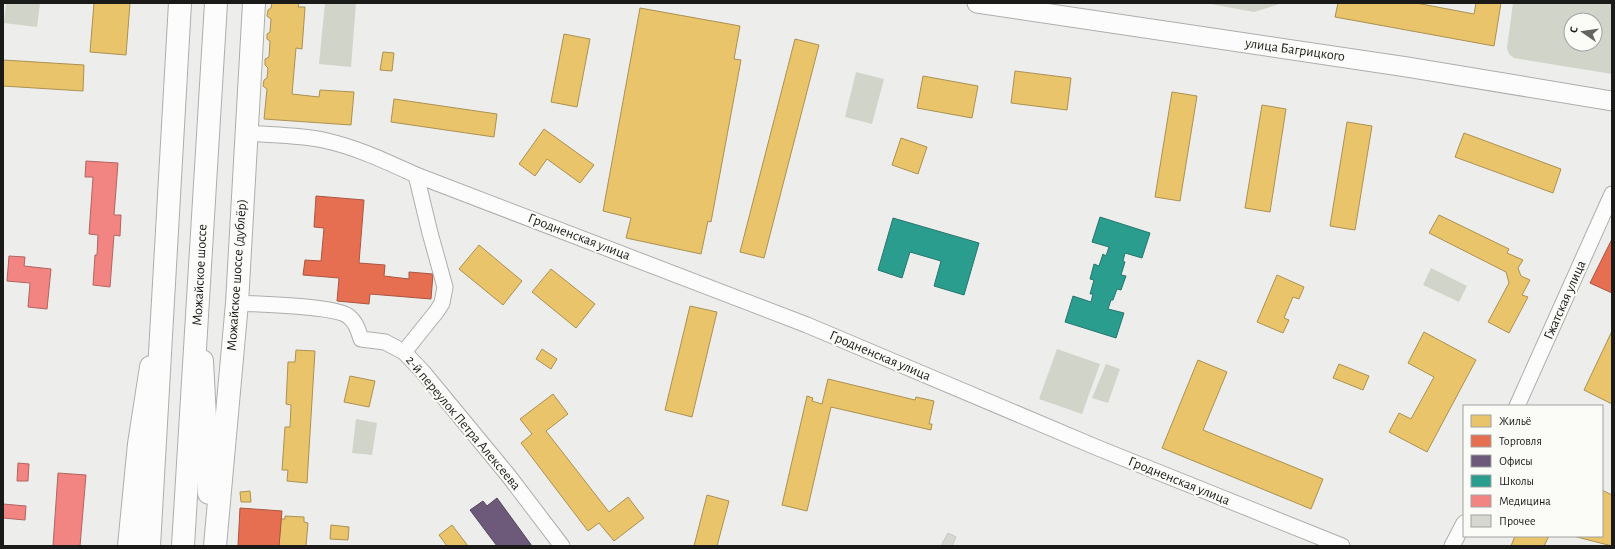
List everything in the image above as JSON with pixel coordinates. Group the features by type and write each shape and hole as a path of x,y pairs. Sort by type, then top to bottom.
{"main road":[{"path":"149,546 180,3"},
{"name":"Можайское шоссе","path":"183,546 216,3"},
{"name":"Можайское шоссе (дублёр)","path":"215,546 237,302 254,3"},
{"path":"130,546 139,444 163,287"},
{"path":"199,292 211,546"}],"street":[{"name":"улица Багрицкого","path":"977,3 1407,67 1612,101"},
{"name":"Гродненская улица","path":"246,133 321,139 359,150 416,175 806,325 1098,448 1342,546"},
{"path":"404,352 437,311 442,303 445,287 416,175"},
{"name":"Гжатская улица","path":"1517,405 1612,194"},
{"name":"2-й переулок Петра Алексеева","path":"237,302 324,309 347,315 355,323 361,340 385,342 404,352 423,372 503,469 562,546"},
{"path":"1452,546 1463,525"}],"shaded area":[{"path":"6,3 40,3 37,27 4,23"},
{"path":"325,3 356,3 351,67 319,64"},
{"path":"1205,3 1283,3 1254,12"},
{"path":"1513,3 1612,3 1612,74 1514,58 1509,54 1507,48"},
{"path":"856,72 884,79 872,124 845,117"},
{"path":"1431,268 1467,286 1459,302 1423,285"},
{"path":"1057,349 1100,364 1082,414 1039,399"},
{"path":"1106,364 1120,369 1108,403 1092,398"},
{"path":"356,419 377,423 372,455 352,453"}],"building: Жильё":[{"path":"94,3 130,3 126,55 90,52"},
{"path":"272,3 299,3 298,7 305,7 302,49 296,48 292,94 319,97 320,90 354,92 351,125 264,119 267,89 263,86 264,80 267,78 268,68 265,65 265,59 269,57 270,41 267,39 267,34 270,32 271,19 267,16 268,10 271,8"},
{"path":"1338,3 1416,3 1474,14 1476,3 1501,3 1494,46 1335,17"},
{"path":"640,8 740,26 734,59 741,60 711,222 708,221 701,254 626,238 631,218 603,211"},
{"path":"564,34 590,39 577,107 551,102"},
{"path":"795,39 819,45 764,258 740,252"},
{"path":"383,52 394,53 392,71 380,70"},
{"path":"3,60 84,65 83,91 3,86"},
{"path":"1015,71 1071,78 1067,110 1011,103"},
{"path":"923,76 978,86 972,118 917,108"},
{"path":"1172,92 1197,96 1180,201 1155,197"},
{"path":"394,99 497,114 494,137 391,122"},
{"path":"1262,105 1286,109 1270,212 1245,208"},
{"path":"1347,122 1372,126 1355,230 1330,226"},
{"path":"544,129 594,165 580,183 547,159 535,176 519,164"},
{"path":"1464,133 1561,169 1553,193 1455,157"},
{"path":"901,138 927,147 918,174 892,165"},
{"path":"1439,215 1509,249 1507,253 1523,260 1518,268 1521,276 1530,280 1522,295 1528,297 1509,333 1488,322 1509,283 1506,272 1429,233"},
{"path":"479,245 522,281 503,305 459,269"},
{"path":"551,269 595,304 576,328 532,292"},
{"path":"1277,275 1304,287 1299,299 1293,297 1284,318 1289,320 1283,333 1257,322"},
{"path":"690,306 717,312 692,417 665,410"},
{"path":"1612,331 1612,404 1584,390"},
{"path":"1424,332 1476,360 1427,452 1389,432 1399,413 1411,419 1434,377 1408,363"},
{"path":"542,349 557,359 551,369 536,359"},
{"path":"296,350 315,351 307,483 287,481 288,470 282,470 285,427 290,427 291,405 286,404 288,362 295,362"},
{"path":"1198,360 1227,372 1203,430 1323,479 1311,509 1162,448"},
{"path":"1339,364 1369,376 1363,390 1333,378"},
{"path":"350,376 375,381 369,407 344,402"},
{"path":"828,379 915,400 916,397 934,401 929,424 932,424 931,430 831,407 807,511 782,505 807,396 813,398 812,401 822,404"},
{"path":"553,394 568,414 546,431 609,512 628,497 644,518 614,541 599,523 588,531 521,443 532,434 520,419"},
{"path":"1603,490 1612,495 1612,546 1577,537 1603,537"},
{"path":"250,491 251,502 241,502 240,492"},
{"path":"707,495 729,501 717,546 694,546"},
{"path":"285,516 304,517 304,522 308,523 306,546 279,546 281,519 285,519"},
{"path":"331,525 349,527 348,540 330,539"},
{"path":"452,525 468,546 447,546 439,535"},
{"path":"1515,537 1548,537 1544,546 1511,546"}],"building: Торговля":[{"path":"316,196 364,200 359,263 385,265 384,276 409,279 409,272 433,274 431,299 370,294 369,304 337,301 339,278 303,275 305,260 321,261 324,228 314,227"},
{"path":"1612,239 1612,293 1590,283"},
{"path":"240,508 282,511 279,546 238,546"}],"building: Офисы":[{"path":"497,498 532,546 497,546 470,510 483,501 487,506"}],"building: Школы":[{"path":"1100,217 1150,233 1142,258 1125,253 1123,261 1125,262 1121,275 1126,276 1121,290 1117,289 1108,309 1124,313 1116,338 1065,322 1073,296 1091,302 1093,294 1090,294 1094,280 1090,279 1094,264 1099,266 1103,254 1106,256 1109,247 1092,242"},
{"path":"893,218 979,243 964,295 934,286 941,261 910,252 902,278 878,270"}],"building: Медицина":[{"path":"86,161 118,163 114,215 121,215 120,236 114,235 110,287 93,285 98,235 89,234 93,177 85,177"},
{"path":"9,256 25,257 24,266 51,269 47,309 28,307 30,283 7,281"},
{"path":"18,463 29,464 28,481 17,481"},
{"path":"58,473 86,475 80,546 53,546"},
{"path":"3,504 26,506 25,520 3,518"}],"building: Прочее":[{"path":"948,533 956,537 952,546 941,546"}]}
